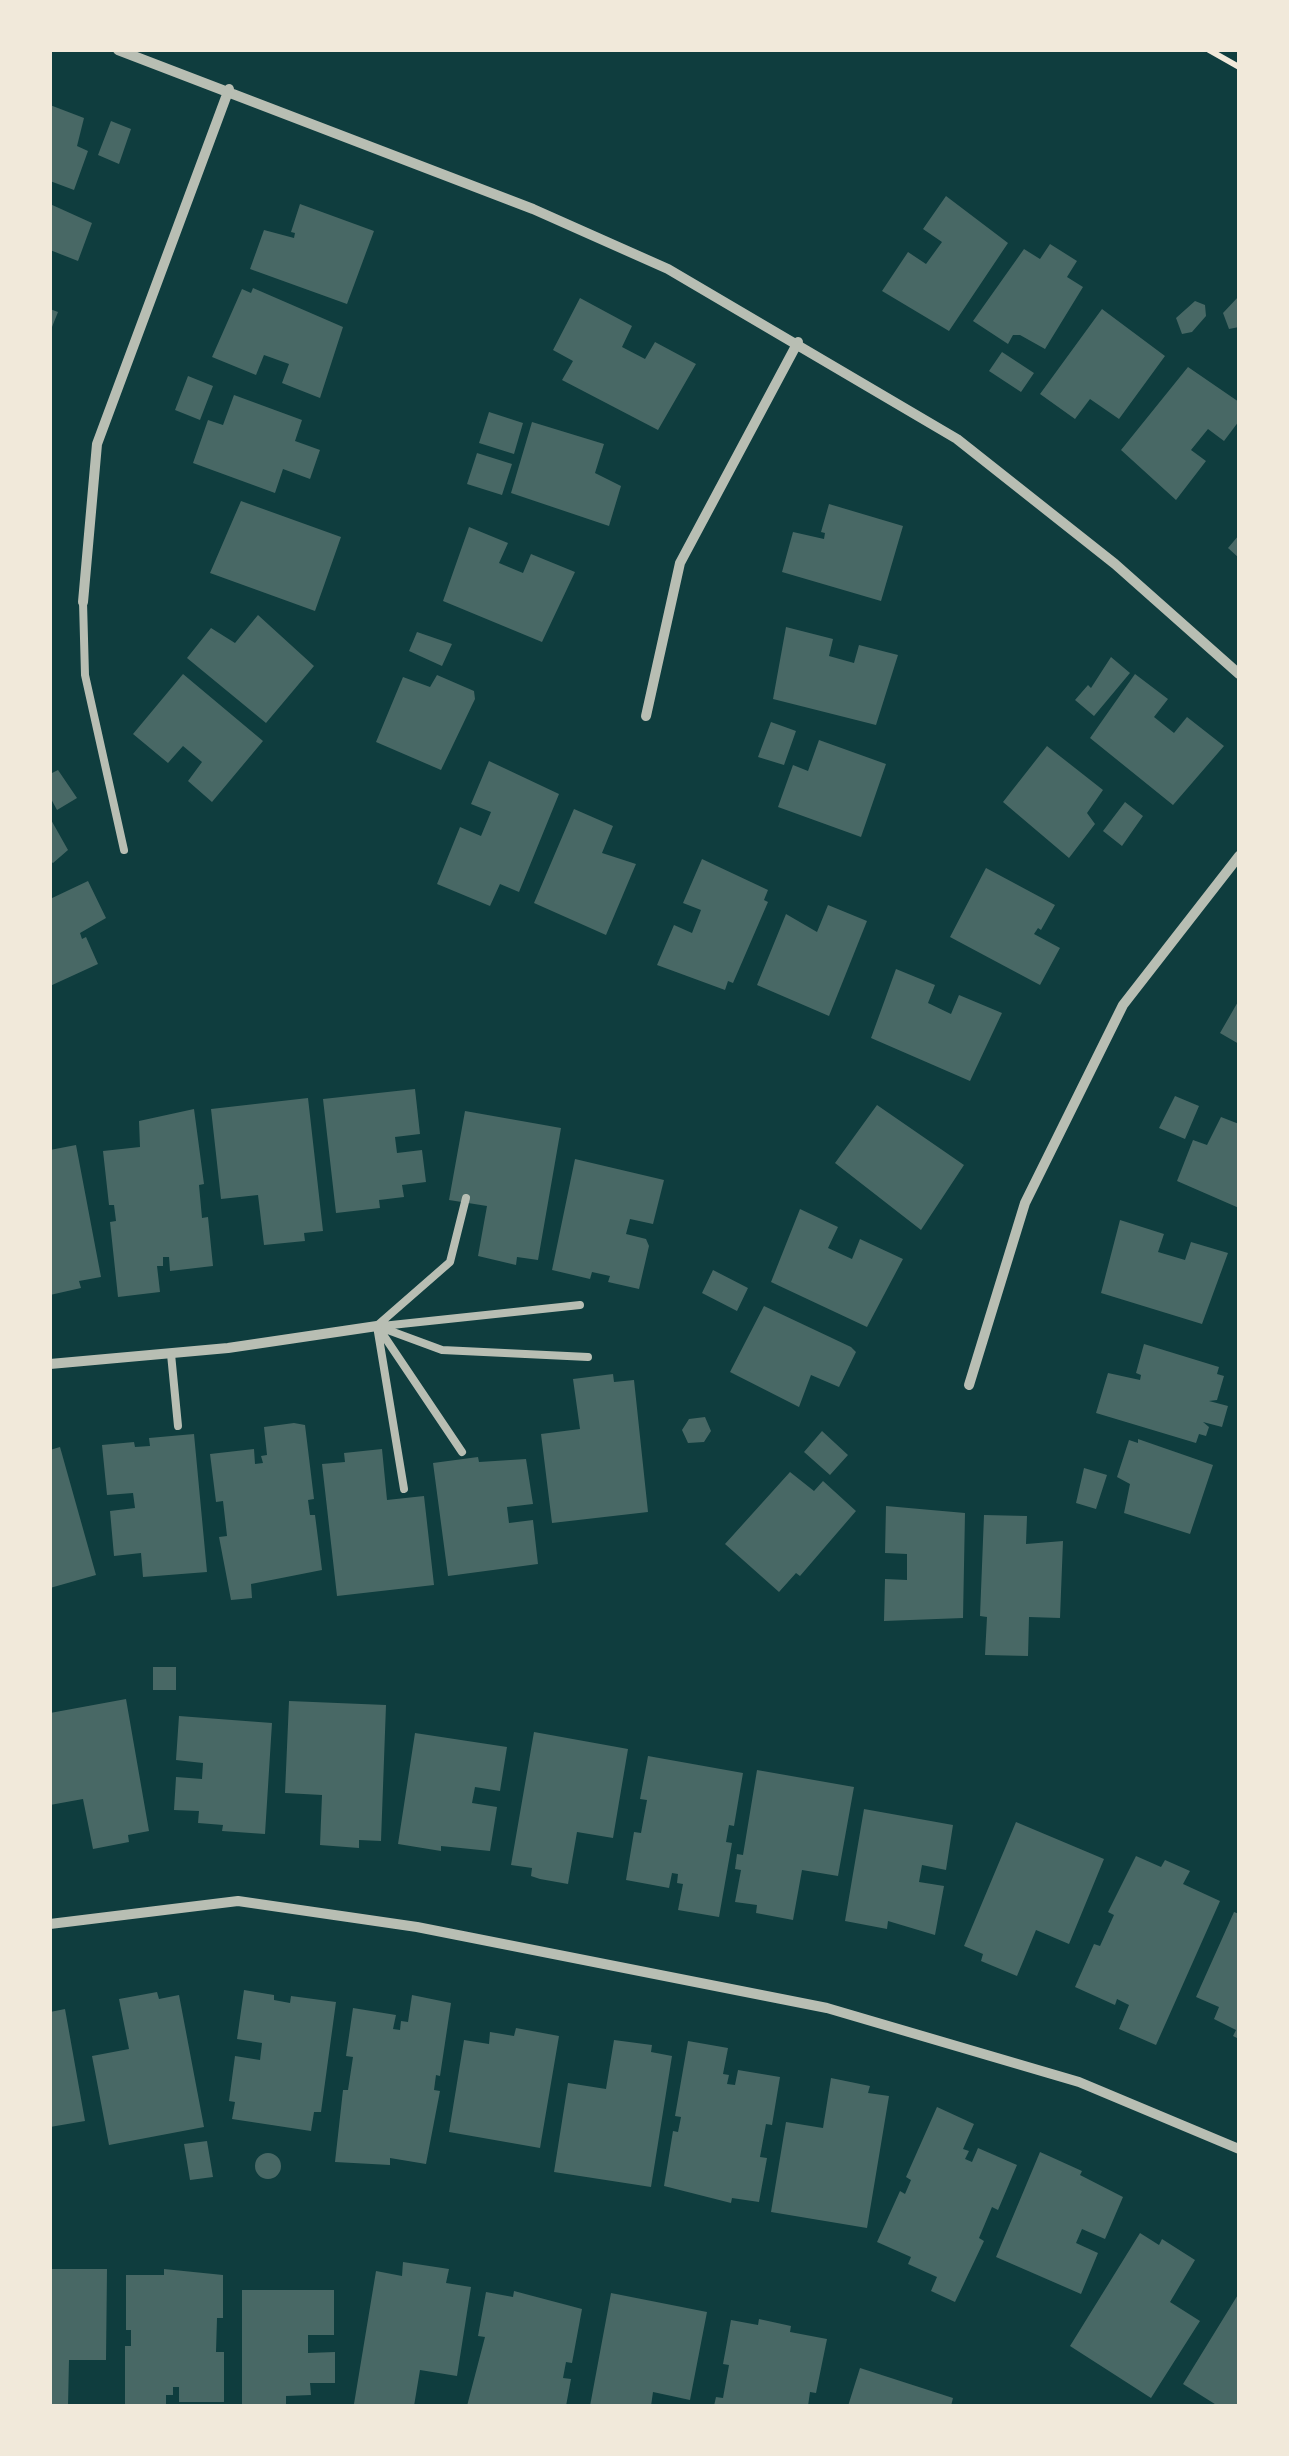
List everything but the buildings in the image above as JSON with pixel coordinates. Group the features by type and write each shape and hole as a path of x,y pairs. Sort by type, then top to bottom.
{"street":[{"path":"118,50 229,89 533,209 668,269 957,438 1115,564 1239,674"},
{"path":"83,602 97,444 229,89"},
{"path":"646,716 680,563 798,342"},
{"path":"969,1385 1024,1202 1123,1005 1239,856"},
{"path":"50,1364 171,1354 378,1326"},
{"path":"50,1924 238,1901 417,1927 827,2008 1078,2082 1239,2150"}],"lane":[{"path":"83,602 84,675 124,850"},
{"path":"378,1326 450,1262 466,1198"},
{"path":"378,1326 580,1305"},
{"path":"378,1326 442,1350 588,1357"},
{"path":"378,1326 462,1452"},
{"path":"378,1326 404,1489"},
{"path":"171,1354 178,1426"}],"path":[{"path":"1209,50 1239,68"}]}
